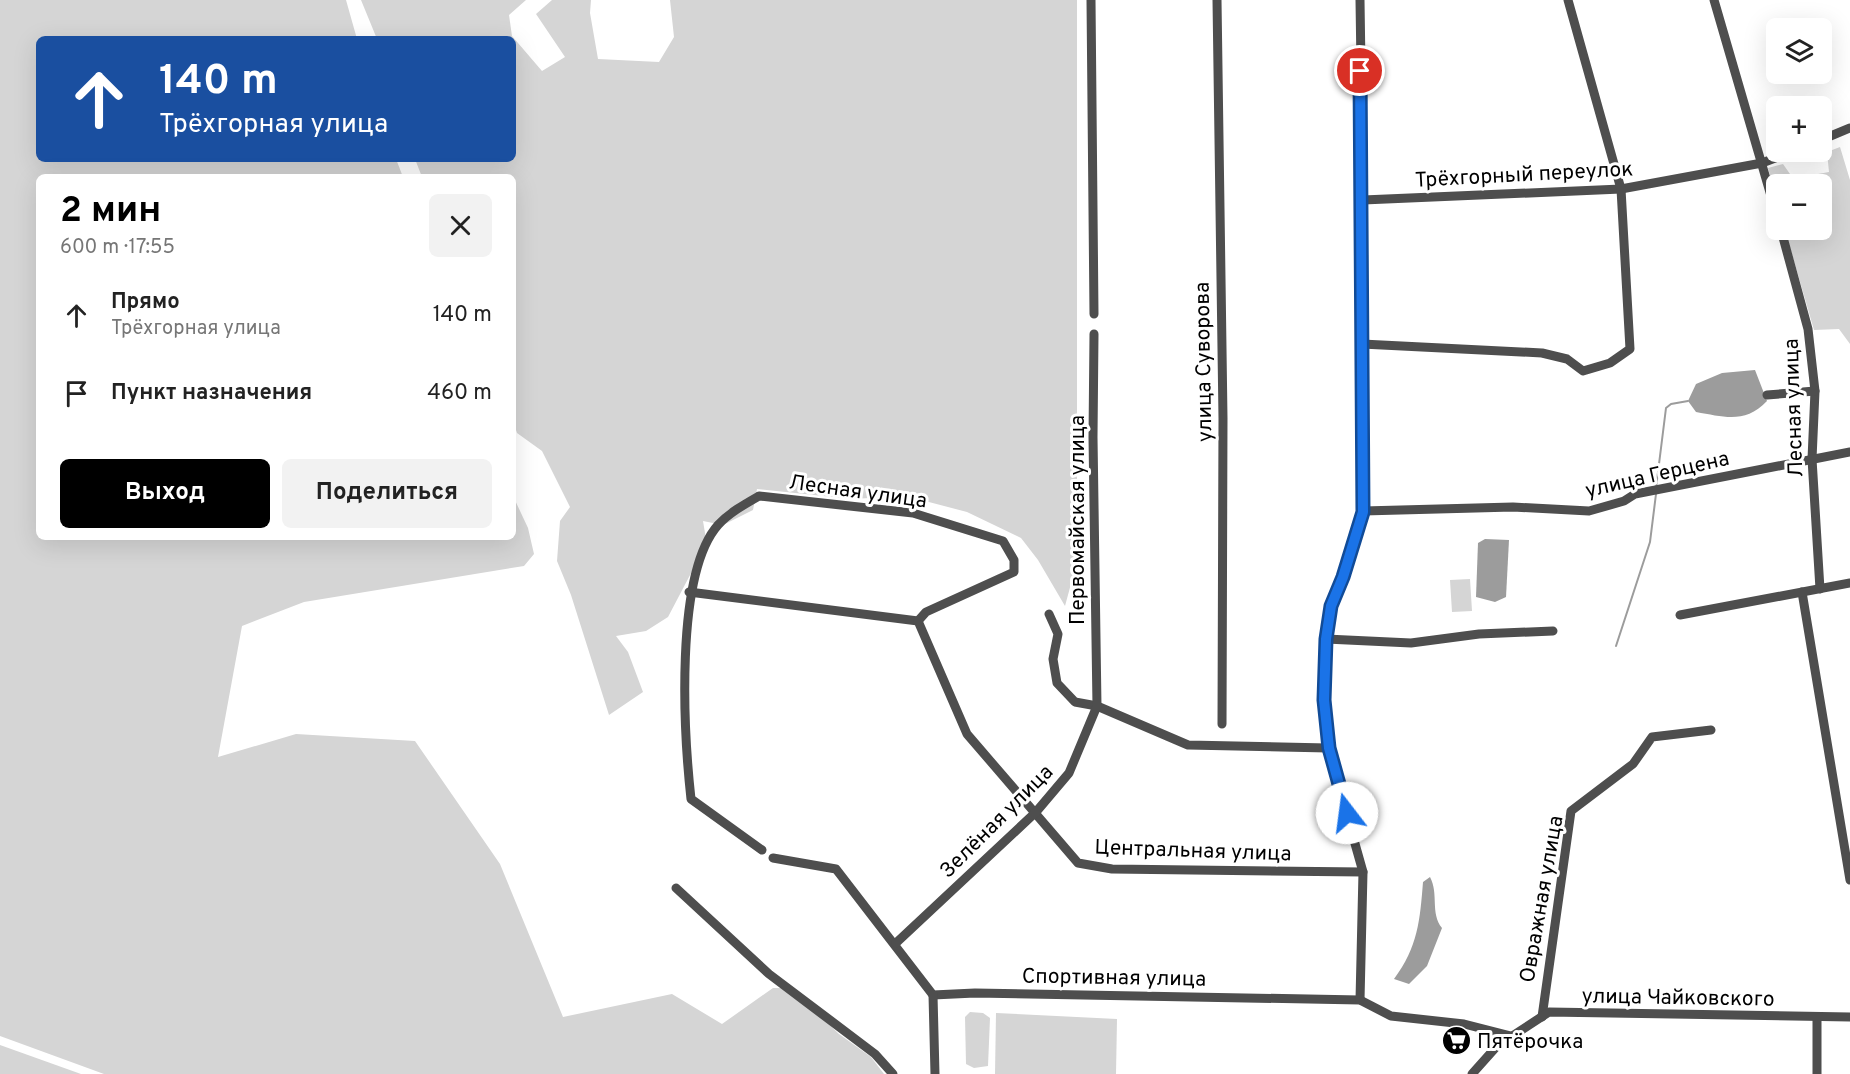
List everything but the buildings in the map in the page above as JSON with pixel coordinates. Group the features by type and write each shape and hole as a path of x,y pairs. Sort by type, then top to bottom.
{"street":[{"path":"1091,0 1094,314"},
{"name":"улица Суворова","path":"1216,0 1223,418 1222,724"},
{"path":"1360,0 1363,200 1363,512 1343,577 1331,606 1326,639 1324,700 1329,748 1363,872 1360,1000"},
{"path":"1362,344 1542,353 1567,360 1583,371 1610,363 1630,349 1621,189 1568,0"},
{"path":"1714,0 1766,177"},
{"path":"1832,135 1850,128"},
{"name":"Трёхгорный переулок","path":"1363,200 1621,189 1766,161"},
{"name":"Лесная улица","path":"1783,240 1808,328 1815,391 1812,459 1820,589"},
{"name":"Первомайская улица","path":"1094,334 1093,437 1097,706"},
{"path":"1767,395 1815,391"},
{"name":"улица Герцена","path":"1363,512 1513,507 1589,511 1624,501 1635,494 1850,452"},
{"name":"Лесная улица","path":"690,592 706,543 718,525 759,496 913,513 1003,541 1014,560 1014,572 926,612 918,621"},
{"path":"1680,615 1850,583"},
{"path":"762,850 691,799 685,712 690,592 918,621"},
{"path":"1802,592 1850,880"},
{"path":"1049,614 1058,634 1053,659 1057,682 1076,702 1097,706 1188,745 1329,748"},
{"name":"Центральная улица","path":"918,621 967,734 1078,863 1112,869 1363,872"},
{"path":"1326,639 1411,643 1479,634 1553,631"},
{"name":"Зелёная улица","path":"896,943 1036,812 1069,773 1097,706"},
{"name":"Овражная улица","path":"1542,1017 1571,811 1633,764 1652,737 1711,730"},
{"path":"773,858 836,869 863,907 896,943 933,995 935,1074"},
{"path":"676,888 769,974 875,1054 893,1074"},
{"name":"Спортивная улица","path":"933,995 975,993 1360,1000 1391,1016 1464,1024 1511,1036"},
{"name":"улица Чайковского","path":"1472,1074 1497,1046 1549,1012 1850,1017"},
{"path":"1817,1018 1817,1074"}],"shaded area":[{"path":"0,0 346,0 356,36 36,36 36,162 397,162 402,174 36,174 36,540 516,540 516,502 528,528 534,554 524,566 304,602 242,626 218,757 296,734 415,741 500,864 563,1017 672,994 722,1024 773,988 791,988 839,1034 871,1057 884,1074 104,1074 0,1036"},
{"path":"361,0 526,0 509,15 512,36 376,36"},
{"path":"552,0 591,0 590,13 598,59 659,62 674,37 670,0 1077,0 1077,505 1075,569 1065,606 1038,560 1021,538 967,512 906,496 852,499 757,489 753,510 723,525 703,521 706,539 700,556 668,617 646,631 616,636 628,652 643,692 609,715 571,595 557,561 560,521 570,507 542,451 516,430 516,174 421,174 416,162 516,162 516,41 542,71 565,57 536,14"},
{"path":"1840,147 1850,180 1850,344 1839,329 1814,330 1788,240 1832,240 1832,174 1818,174 1829,172 1828,162 1832,162 1832,150"},
{"path":"1783,164 1790,174 1770,174 1768,168"},
{"path":"1755,370 1767,401 1751,413 1734,417 1716,416 1696,412 1688,401 1696,384 1722,373"},
{"path":"1485,539 1509,540 1506,597 1495,602 1476,597 1478,543"},
{"path":"1470,579 1472,611 1452,612 1450,580"},
{"path":"1430,877 1433,883 1436,916 1442,928 1427,966 1409,984 1394,979 1413,944 1419,921 1423,882"},
{"path":"970,1012 983,1013 990,1018 988,1066 974,1068 966,1064 965,1017"},
{"path":"996,1013 1117,1019 1116,1074 995,1074"},
{"path":"0,1045 81,1074 0,1074"}],"waterway":[{"path":"1656,488 1666,408 1671,404 1688,401"},
{"path":"1616,646 1650,542 1656,494"}],"place":[{"name":"Пятёрочка","path":"1456,1041"}],"route":[{"path":"1347,813 1329,748 1324,700 1326,639 1331,606 1343,577 1363,512 1360,428 1363,200 1360,71"}]}
